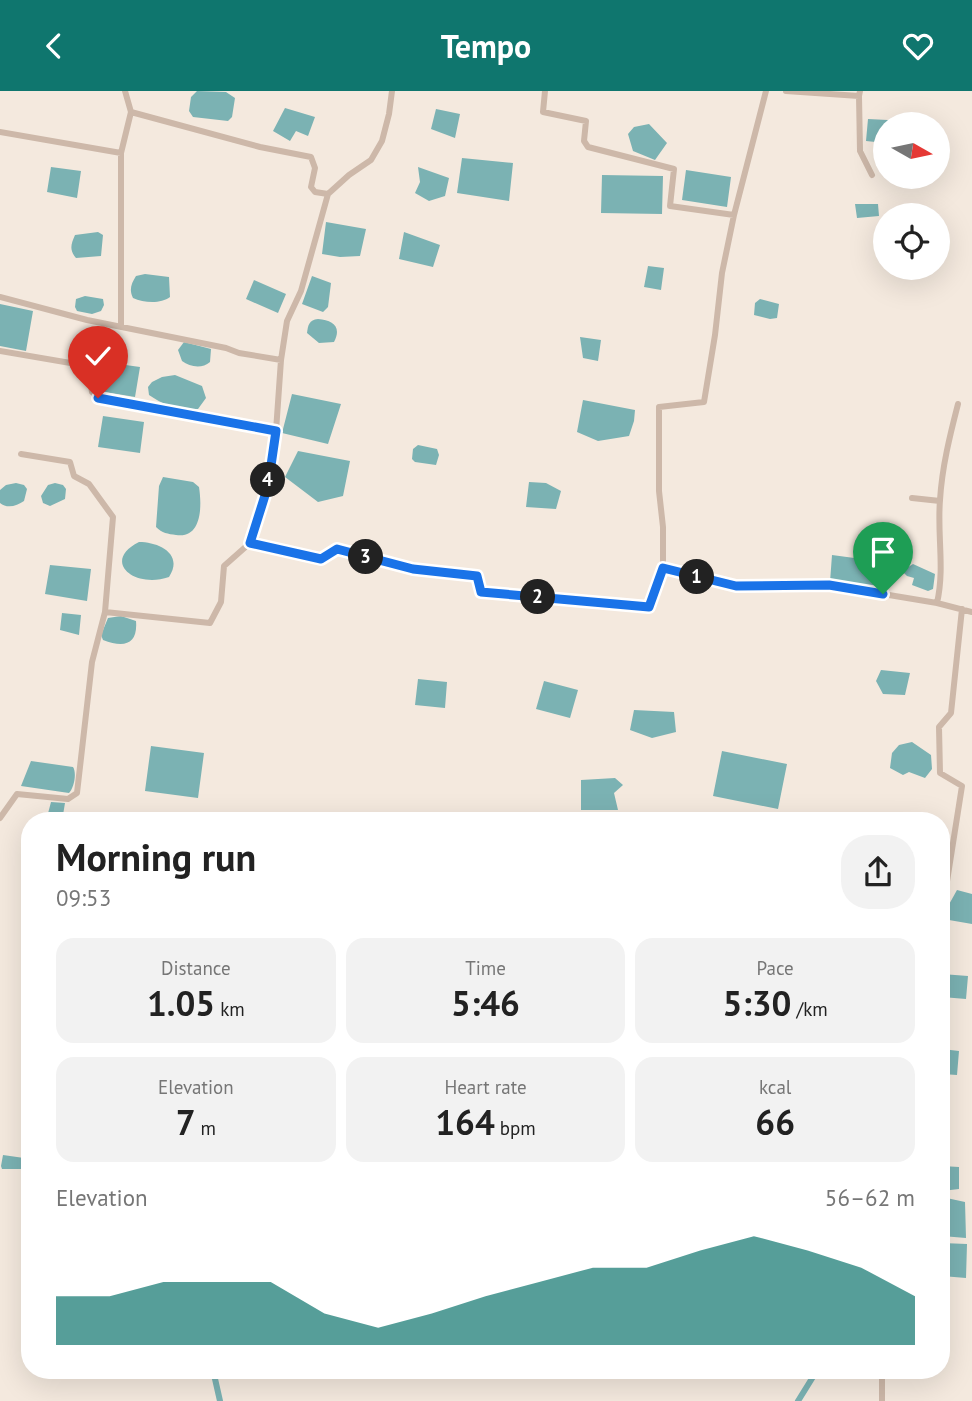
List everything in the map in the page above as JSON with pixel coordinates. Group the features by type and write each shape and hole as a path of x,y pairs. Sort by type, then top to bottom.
{"street":[{"path":"121,327 121,153 131,112 125,91"},
{"path":"105,613 210,623 221,601 224,566 250,543 268,486 287,321 301,291 327,194 371,160 386,128 392,91"},
{"path":"545,91 543,112 586,121 584,141 588,147 674,169 670,206 734,215"},
{"path":"250,543 321,559 337,549 413,569 477,576 481,592 649,607 663,568 659,407 704,403 722,273 766,91"},
{"path":"786,91 859,93 860,151 872,175"},
{"path":"131,112 311,157 315,167 311,187 314,192 327,194"},
{"path":"0,132 121,153"},
{"path":"0,297 121,327 281,360"},
{"path":"0,351 88,366 92,392 98,398 276,431"},
{"path":"937,603 942,568 940,501 946,453 958,404"},
{"path":"0,818 17,793 68,799 77,793 92,662 105,613 113,517 89,484 74,476 70,462 21,454"},
{"path":"912,498 940,501"},
{"path":"663,568 736,586 829,585 937,603 972,612"},
{"path":"950,862 962,786 940,773 939,727 951,713 962,609"},
{"path":"882,1379 882,1401"}],"water":[{"path":"197,91 226,92 235,98 232,117 228,121 193,117 189,111 191,97"},
{"path":"285,108 315,117 308,136 296,131 290,141 273,131"},
{"path":"436,109 460,114 455,138 431,129"},
{"path":"868,119 873,119 873,142 866,141"},
{"path":"649,124 667,143 655,160 633,151 628,134 634,127"},
{"path":"462,158 513,163 509,201 457,193"},
{"path":"51,167 81,171 77,198 47,192"},
{"path":"418,167 449,178 445,196 429,201 415,193 420,182"},
{"path":"686,170 731,177 727,207 682,200"},
{"path":"602,175 663,176 662,214 601,213"},
{"path":"855,204 873,204 873,217 857,218"},
{"path":"326,222 366,229 360,256 322,254"},
{"path":"98,232 103,235 101,256 76,258 71,247 75,235"},
{"path":"404,232 440,245 433,267 399,259"},
{"path":"648,266 664,268 661,290 644,287"},
{"path":"145,274 169,277 170,297 152,302 133,298 131,290 136,276"},
{"path":"312,276 331,283 328,307 323,312 302,304"},
{"path":"254,280 286,294 278,313 246,299"},
{"path":"85,296 103,299 101,311 92,314 77,311 76,299"},
{"path":"760,299 779,304 777,318 754,315 755,303"},
{"path":"0,304 33,311 26,351 0,346"},
{"path":"318,319 335,325 337,332 334,342 319,343 307,333 310,323"},
{"path":"580,337 601,340 598,361 583,358"},
{"path":"184,342 211,349 210,362 196,366 182,361 178,350"},
{"path":"104,362 140,367 135,397 99,391"},
{"path":"175,375 202,386 206,398 198,409 172,407 149,395 148,387 152,382"},
{"path":"292,394 341,404 328,444 282,433"},
{"path":"583,400 635,410 629,436 598,441 577,432"},
{"path":"103,416 144,422 140,453 98,447"},
{"path":"418,445 437,449 439,455 436,465 415,462 412,459 413,449"},
{"path":"298,451 350,461 343,496 318,502 285,477"},
{"path":"163,477 193,482 199,487 198,520 191,532 185,535 168,534 156,527 159,486"},
{"path":"529,482 546,483 561,491 556,509 526,507"},
{"path":"16,483 27,489 24,501 12,506 0,503 0,490 6,485"},
{"path":"55,483 66,489 65,499 50,506 43,503 41,496 48,485"},
{"path":"139,542 154,544 167,551 173,562 169,577 144,579 127,571 123,565 123,557 128,549"},
{"path":"832,555 884,562 880,590 830,582"},
{"path":"913,564 935,574 933,589 928,591 912,585 914,578 902,571"},
{"path":"50,565 91,569 87,601 45,594"},
{"path":"62,613 81,615 79,635 60,630"},
{"path":"121,616 136,621 132,640 117,644 103,640 101,635 108,618"},
{"path":"881,670 910,673 905,695 883,694 876,681"},
{"path":"418,679 447,682 445,708 415,705"},
{"path":"544,681 578,690 570,718 536,709"},
{"path":"634,710 674,712 676,732 652,738 630,730"},
{"path":"912,742 931,755 932,769 925,778 909,772 903,775 890,768 892,753 899,745"},
{"path":"151,746 204,753 198,798 145,791"},
{"path":"722,751 787,764 778,809 713,796"},
{"path":"31,761 73,767 74,780 69,793 21,786"},
{"path":"615,778 623,785 614,793 618,810 581,810 581,780"},
{"path":"51,802 65,803 64,812 48,812"},
{"path":"957,890 972,894 972,924 950,920 950,903"},
{"path":"950,975 968,976 966,999 950,998"},
{"path":"950,1050 959,1051 957,1075 950,1075"},
{"path":"3,1155 21,1158 21,1169 2,1169"},
{"path":"950,1166 959,1167 959,1189 950,1190"},
{"path":"950,1199 965,1202 966,1238 950,1237"},
{"path":"950,1243 967,1244 966,1278 950,1277"}],"waterway":[{"path":"215,1379 220,1401"},
{"path":"798,1401 812,1379"}],"route":[{"path":"98,398 276,431 268,486 250,543 321,559 337,549 413,569 477,576 481,592 649,607 663,568 736,586 829,585 883,594"}]}
